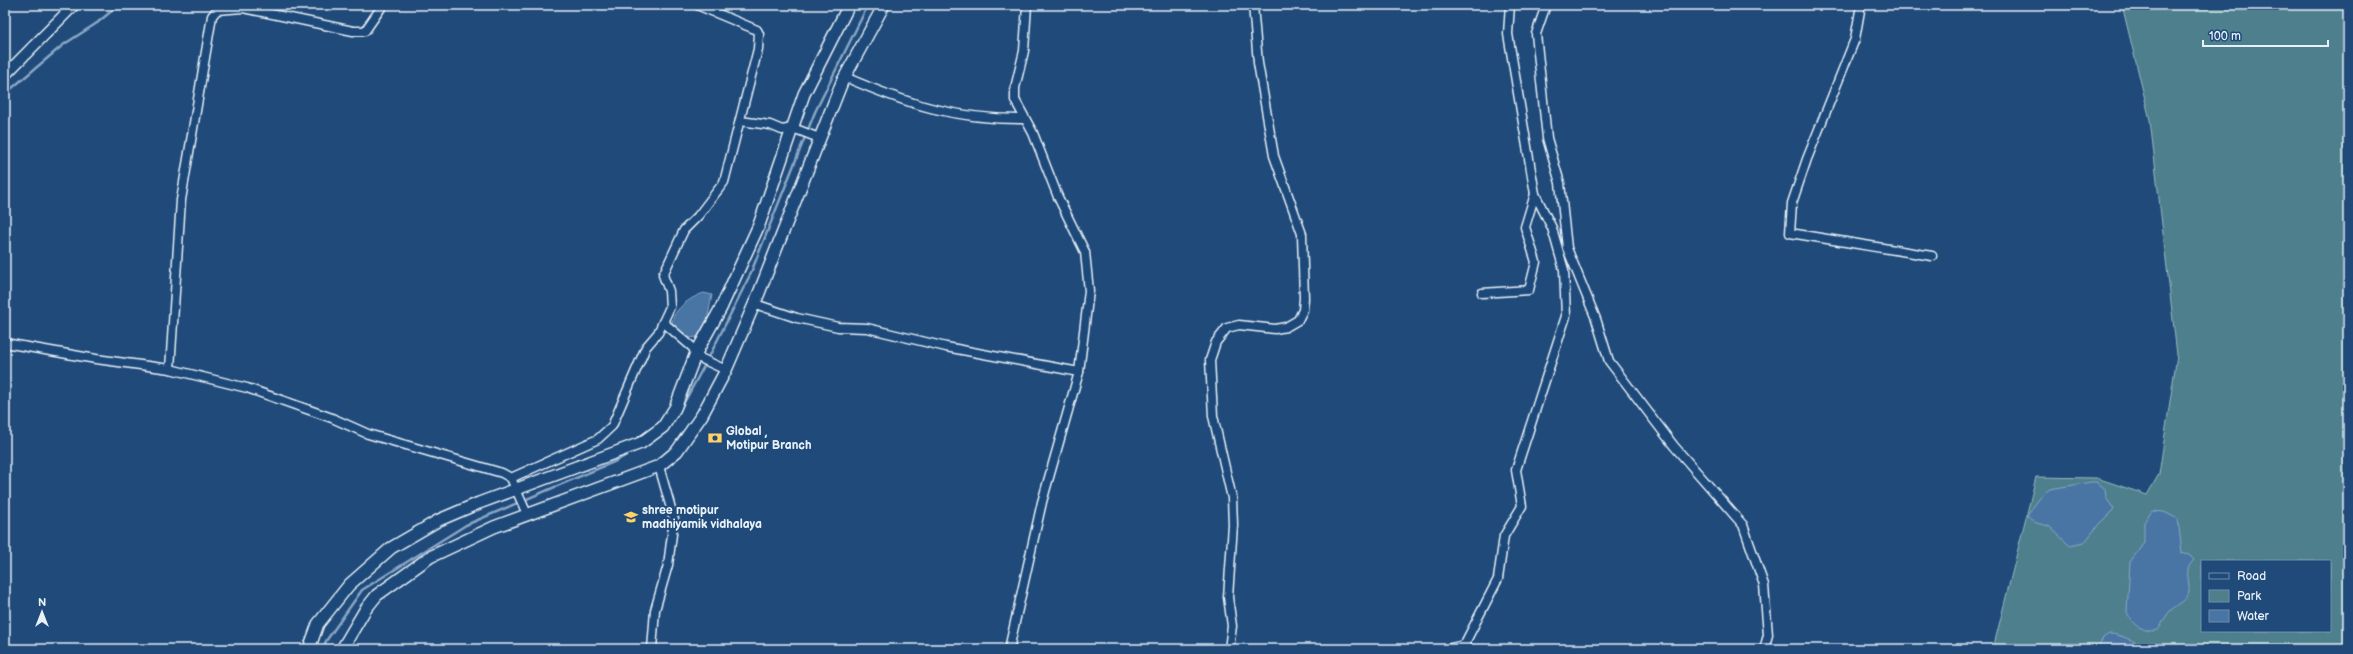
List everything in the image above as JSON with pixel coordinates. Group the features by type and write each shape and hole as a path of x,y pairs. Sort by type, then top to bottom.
{"main road":[{"path":"309,649 318,624 349,584 391,548 439,520 479,503 518,493 641,443 663,427 675,408 698,355 759,225 804,94 849,5"},
{"path":"342,649 365,610 378,595 403,575 430,557 526,510 559,505 659,466 678,451 702,415 726,370 755,304 819,138 845,77 884,5"}],"street":[{"path":"5,75 74,5"},
{"path":"170,369 181,200 212,16 217,10 243,8 353,31 365,31 383,5"},
{"path":"5,344 96,360 170,369 247,388 332,418 368,434 511,478 598,439 612,426 646,347 658,333 670,307 669,291 663,275 684,230 698,216 724,182 758,49 759,34 757,30 734,19 697,5"},
{"path":"1009,649 1042,502 1080,372 1089,291 1085,252 1058,197 1033,133 1015,100 1015,88 1024,51 1028,5"},
{"path":"1229,649 1232,626 1228,597 1233,525 1232,498 1213,416 1210,360 1216,342 1227,328 1239,325 1275,328 1286,327 1298,320 1303,310 1304,298 1302,234 1274,156 1258,63 1253,5"},
{"path":"1446,649 1467,647 1498,579 1504,536 1522,506 1516,470 1566,316 1564,270 1552,228 1535,194 1508,34 1510,5"},
{"path":"1546,5 1536,34 1547,138 1560,183 1567,248 1596,319 1609,361 1674,446 1742,525 1764,585 1768,635 1764,649"},
{"path":"1861,5 1855,39 1807,159 1792,203 1790,233 1932,256"},
{"path":"845,77 876,91 932,110 969,117 1025,119"},
{"path":"740,121 770,125 782,130 793,128 819,138"},
{"path":"1482,293 1529,290 1536,262 1524,227 1535,194"},
{"path":"755,304 797,318 838,327 867,328 946,347 1080,372"},
{"path":"663,322 680,335 698,355 726,370"},
{"path":"652,649 655,610 668,565 674,519 659,466"},
{"path":"511,478 526,510"}],"green space":[{"path":"2122,5 2348,5 2348,649 1993,649 2036,477 2097,478 2147,495 2159,474 2177,355 2150,120"}],"water":[{"path":"704,293 712,295 707,321 697,337 690,338 679,332 674,327 672,322 673,317 684,304 694,297"},
{"path":"2097,482 2105,489 2106,498 2114,509 2099,524 2084,543 2070,546 2049,526 2036,523 2027,515 2043,494 2050,489"},
{"path":"2152,511 2164,512 2178,519 2182,553 2189,555 2194,560 2188,571 2189,592 2185,600 2170,611 2158,630 2148,631 2136,624 2127,612 2130,562 2144,543 2144,522"},
{"path":"2109,634 2126,638 2154,649 2097,649 2103,638"}],"waterway":[{"path":"5,94 63,45 97,23 119,5"},
{"path":"679,412 710,355 750,275 815,112 868,5"},
{"path":"654,440 664,432"},
{"path":"323,649 326,641 362,590 466,525 616,461 636,450"}],"place":[{"name":"Global , Motipur Branch","path":"715,438"},
{"name":"shree motipur madhiyamik vidhalaya","path":"631,517"}]}
